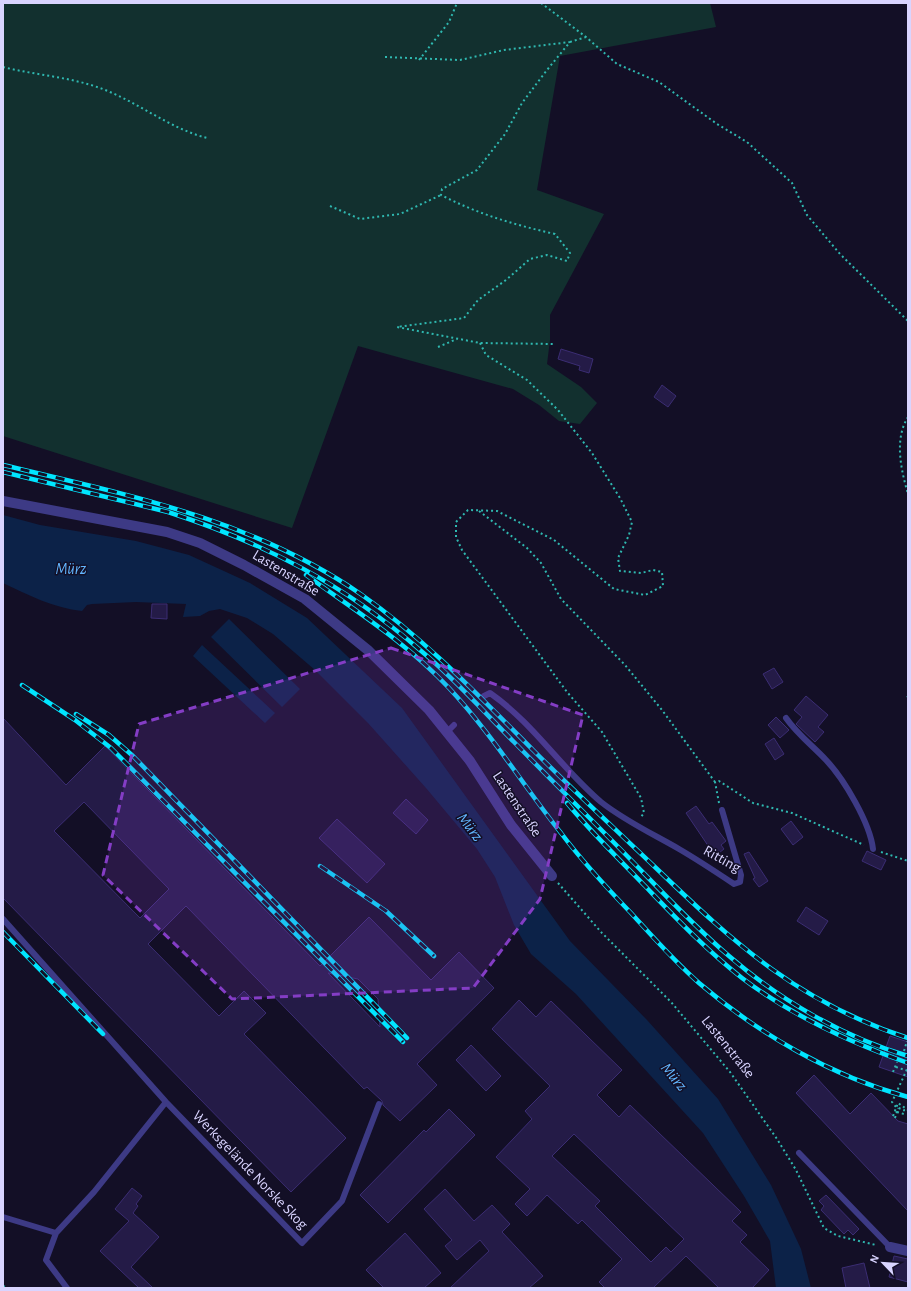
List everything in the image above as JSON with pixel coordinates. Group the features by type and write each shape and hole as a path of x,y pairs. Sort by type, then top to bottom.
{"street":[{"name":"Lastenstraße","path":"3,501 167,532 200,543 244,565 305,599 368,651 450,729 511,825 552,876"},
{"path":"890,1248 908,1251"}],"lane":[{"name":"Ritting","path":"484,696 490,693 502,702 535,733 601,802 635,825 680,850 734,884 737,884 740,882 741,875 722,810"},
{"path":"786,718 796,733 826,761 839,776 853,798 869,833 873,849"},
{"name":"Werksgelände Norske Skog","path":"3,919 166,1102 302,1243 342,1201 379,1104"},
{"path":"67,1288 46,1260 56,1233 94,1192 166,1102"},
{"path":"799,1153 890,1248"},
{"path":"3,1217 56,1233"}],"path":[{"path":"419,60 449,22 457,3"},
{"path":"541,3 586,36 617,64 659,82 717,124 747,142 792,183 806,215 840,254 908,321"},
{"path":"385,58 460,60 504,50 570,42 586,36"},
{"path":"441,196 442,189 477,170 504,134 522,103 570,42"},
{"path":"3,67 45,74 95,86 124,98 188,133 207,138"},
{"path":"330,206 360,219 400,214 441,196 472,211 525,227 555,234 570,253 567,261 546,255 530,259 506,280 478,300 464,318 397,327 480,343 556,344"},
{"path":"438,347 458,339"},
{"path":"480,343 486,355 527,380 558,410 592,453 620,498 632,522 629,535 618,558 620,572 640,574 653,570 662,572 663,586 645,595 614,589 554,540 497,511 468,510 456,522 456,537 462,550 567,692 602,732 641,798 644,813 635,825"},
{"path":"908,416 902,429 900,465 908,494"},
{"path":"479,511 527,548 542,563 562,599 625,665 662,710 715,782 722,810"},
{"path":"715,782 719,781 753,803 792,813 873,849 908,861"},
{"name":"Lastenstraße","path":"552,876 602,933 671,1002 734,1077 789,1158 824,1228 838,1236 890,1248"},
{"path":"904,1051 907,1047 907,1042"},
{"path":"894,1072 897,1062"},
{"path":"896,1067 907,1071"},
{"path":"908,1067 892,1102 897,1108 908,1111"},
{"path":"897,1108 896,1111 894,1117 898,1103 903,1105 908,1111"},
{"path":"896,1111 904,1114 904,1111"},
{"path":"3,1286 8,1288"}],"highlighted area":[{"path":"391,648 583,715 540,899 473,988 232,999 103,875 139,724"}],"green space":[{"path":"3,3 710,3 716,27 560,56 537,190 604,214 550,315 550,340 547,364 581,387 597,403 580,424 559,421 539,405 513,389 358,346 292,528 3,436"}],"water":[{"name":"Mürz","path":"3,515 40,525 136,541 189,555 250,583 307,618 402,708 570,941 647,1020 718,1099 771,1185 801,1249 811,1288 776,1288 770,1241 744,1196 703,1133 576,994 531,954 514,925 495,877 477,849 426,788 368,723 315,670 273,634 247,618 220,609 209,611 200,616 183,617 186,604 136,602 92,604 87,605 82,611 51,604 3,583"},
{"path":"229,619 300,689 282,707 211,637"},
{"path":"202,645 275,713 265,723 193,656"}],"building":[{"path":"561,349 593,359 589,373 579,370 580,366 558,359"},
{"path":"662,385 676,396 668,407 654,397"},
{"path":"152,604 167,604 167,619 151,618"},
{"path":"774,668 783,682 772,689 763,674"},
{"path":"806,696 828,715 818,727 824,732 815,742 796,724 802,717 794,710"},
{"path":"776,717 789,730 780,738 768,725"},
{"path":"3,718 66,785 105,746 320,966 369,917 431,980 459,952 494,988 417,1064 437,1085 400,1121 367,1087 364,1089 186,906 148,944 219,1016 244,991 266,1013 244,1034 346,1138 291,1192 3,898","holes":["84,802 169,889 140,918 54,831","328,973 358,979 378,999 380,1027"]},
{"path":"774,738 784,754 775,760 765,744"},
{"path":"406,799 428,820 416,834 393,813"},
{"path":"696,806 709,824 712,822 726,841 721,845 724,849 715,856 686,813"},
{"path":"337,819 385,864 367,883 319,838"},
{"path":"791,821 803,837 793,845 781,829"},
{"path":"867,851 886,860 881,870 862,861"},
{"path":"749,852 768,881 759,887 753,879 755,878 744,854"},
{"path":"806,907 828,921 819,935 797,921"},
{"path":"519,1000 536,1017 551,1001 622,1070 597,1095 619,1117 630,1105 741,1212 732,1221 747,1235 740,1242 769,1270 752,1288 719,1288 686,1256 653,1288 605,1288 599,1282 622,1259 582,1220 578,1224 547,1195 527,1216 515,1204 530,1189 496,1157 532,1119 525,1111 550,1086 492,1029","holes":["574,1134 684,1239 671,1252 666,1247 651,1262 595,1206 600,1201 552,1156"]},
{"path":"890,1036 908,1042 908,1077 879,1067"},
{"path":"471,1045 501,1076 486,1091 456,1060"},
{"path":"814,1075 850,1114 871,1093 898,1121 908,1124 908,1211 796,1093"},
{"path":"449,1109 475,1135 388,1223 360,1195 424,1130 426,1132"},
{"path":"132,1188 142,1196 136,1204 138,1206 133,1213 159,1237 131,1267 153,1288 139,1288 100,1251 129,1221 115,1209"},
{"path":"445,1189 474,1221 492,1205 510,1224 502,1232 543,1276 529,1288 450,1288 489,1251 480,1240 457,1260 445,1246 452,1240 424,1209"},
{"path":"826,1195 859,1229 853,1235 848,1230 844,1234 821,1210 824,1206 819,1201"},
{"path":"405,1233 441,1273 424,1288 384,1288 366,1270"},
{"path":"894,1256 908,1259 908,1282 889,1277"},
{"path":"864,1263 870,1288 846,1288 842,1268"}],"railway":[{"path":"3,465 97,487 189,513 278,547 321,569 362,595 430,649 548,765 685,896 742,946 772,969 834,1008 869,1024 908,1038"},
{"path":"3,472 168,512 203,524 237,537 302,568 362,605 391,626 445,672 680,910 729,956 769,988 836,1028 860,1039 908,1056"},
{"path":"306,575 416,656 449,688 479,723 547,815 586,864 664,949 699,983 746,1019 797,1051 851,1078 908,1097"},
{"path":"22,685 75,720 111,748 403,1042"},
{"path":"76,714 109,735 133,756 407,1038"},
{"path":"567,803 595,835 679,921 703,945 742,978 761,992 822,1027 864,1046 908,1063"},
{"path":"320,866 386,911 434,956"},
{"path":"3,932 103,1034"}]}
